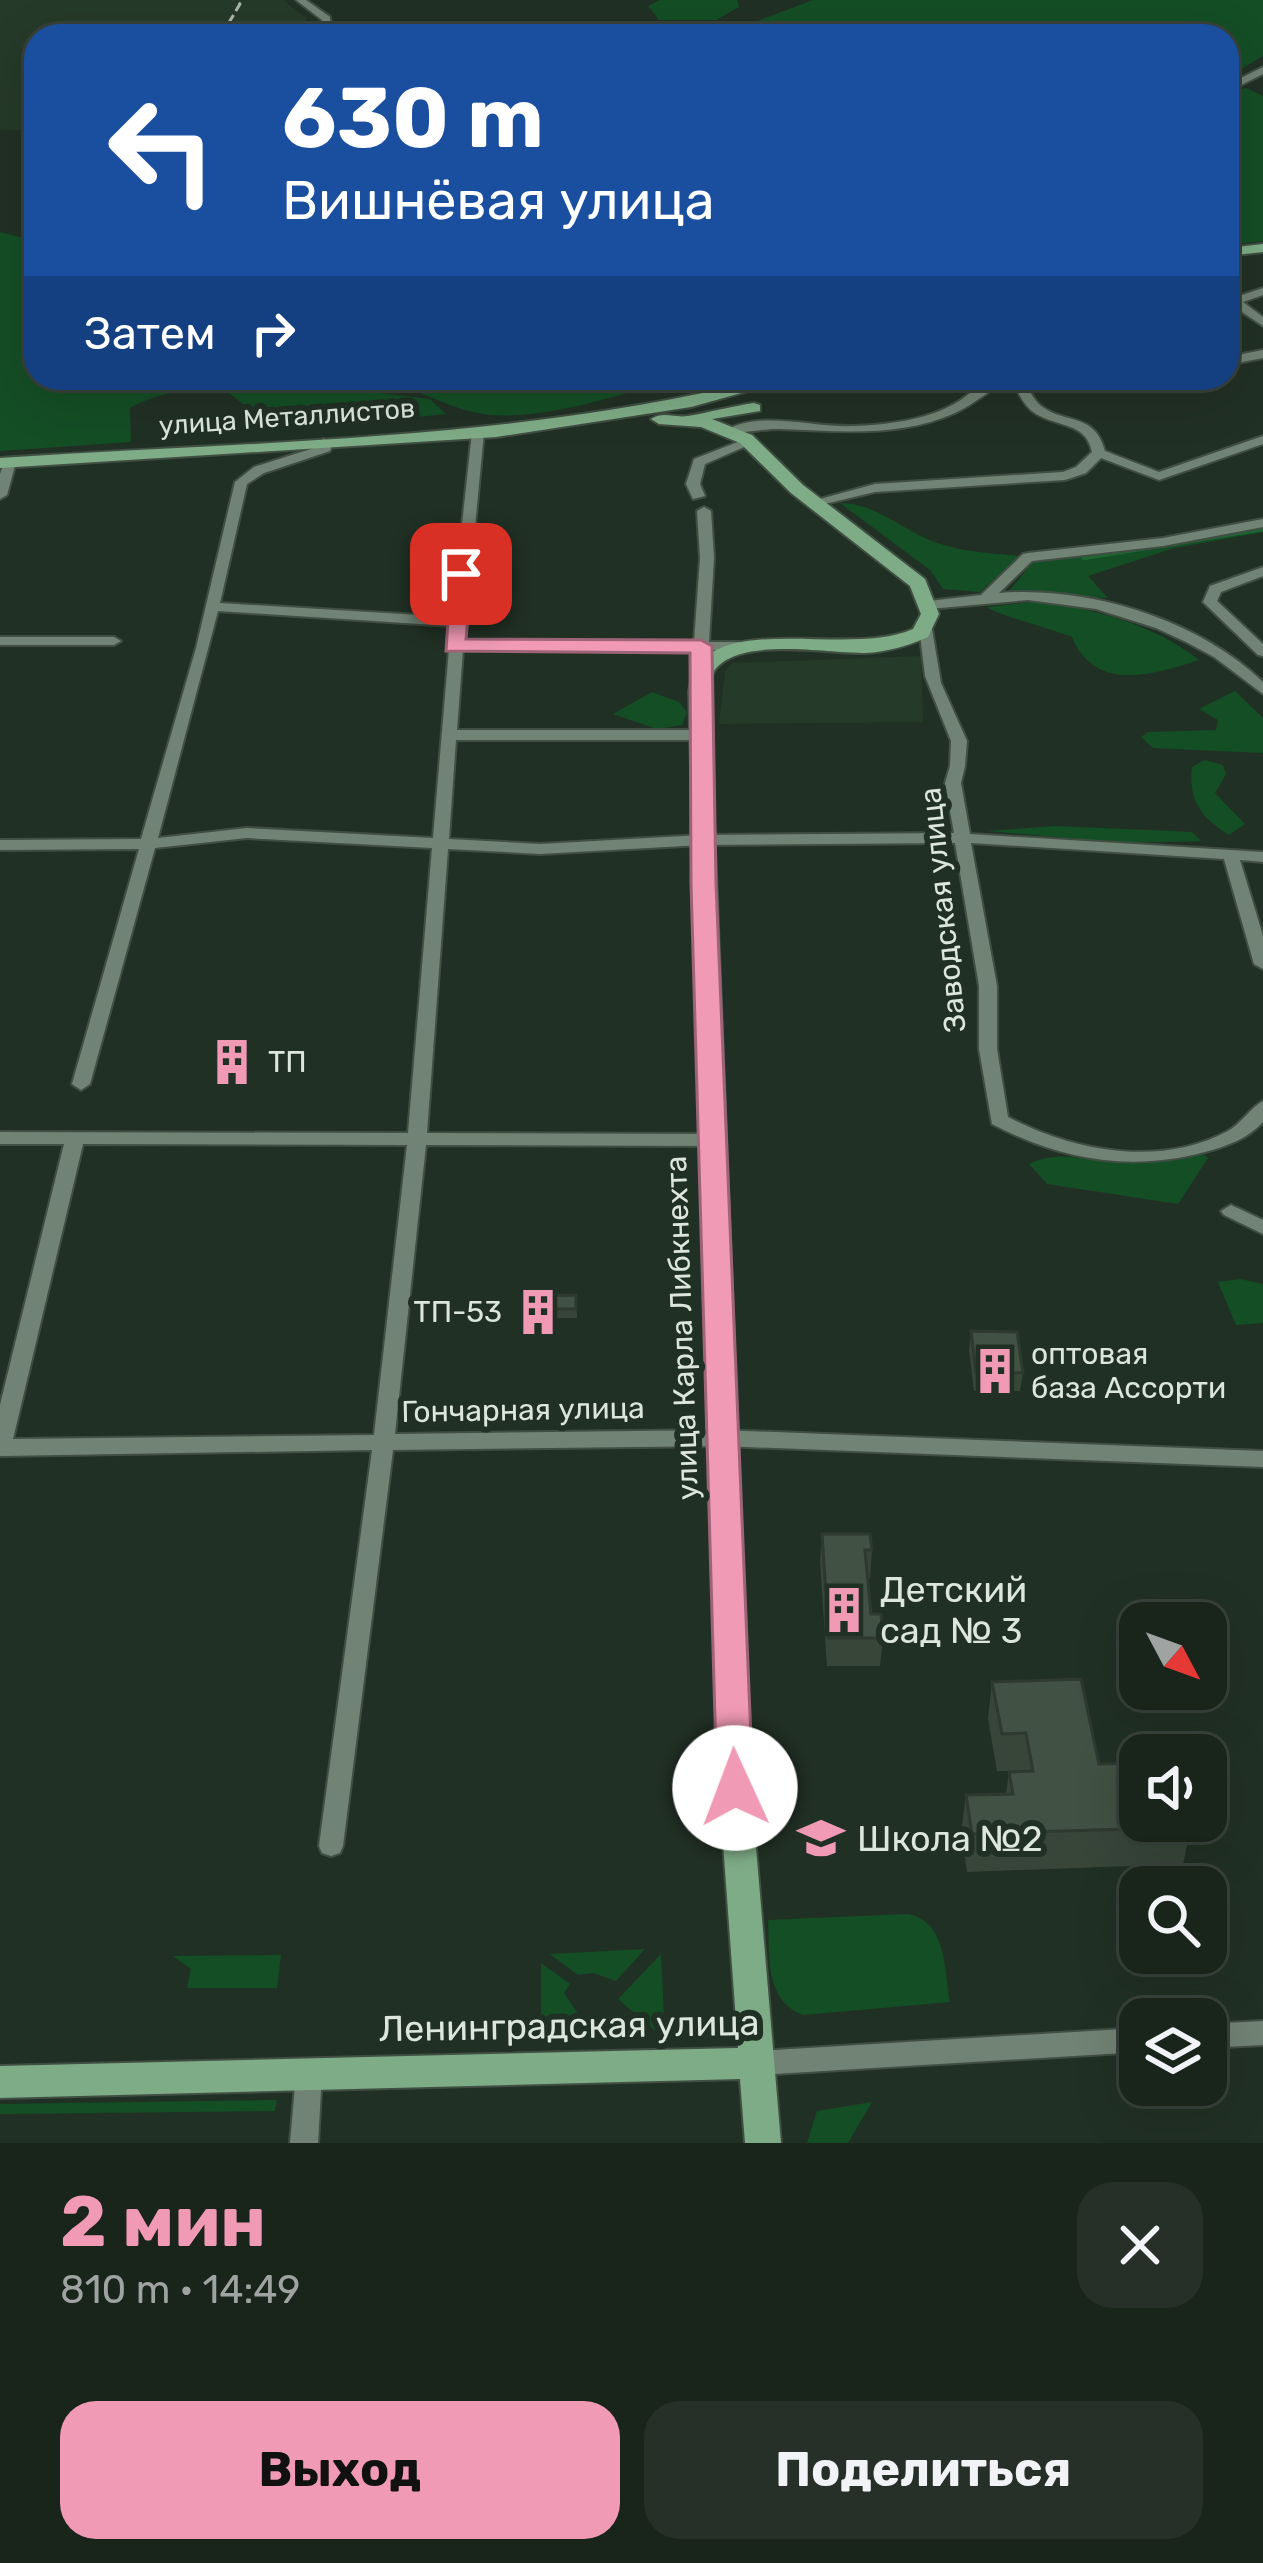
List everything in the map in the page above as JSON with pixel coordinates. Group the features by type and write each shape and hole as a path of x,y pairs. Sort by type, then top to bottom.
{"main road":[{"name":"улица Металлистов","path":"5,463 549,425 744,390"},
{"path":"750,428 780,390"},
{"path":"701,675 721,654 748,646 877,646 913,638 928,615 924,591 905,570 816,502 750,428 732,393"},
{"path":"549,425 659,419 750,428"},
{"path":"659,419 750,428"},
{"name":"улица Карла Либкнехта","path":"701,675 735,1788 763,2143"},
{"name":"Ленинградская улица","path":"0,2082 759,2063"}],"street":[{"path":"300,0 327,19 327,24"},
{"path":"750,428 847,432 951,411 980,390"},
{"path":"1024,390 1035,408 1085,427 1095,436 1099,453"},
{"name":"улица Карла Либкнехта","path":"701,675 704,550 710,523 693,484 699,462 750,428"},
{"path":"331,1846 417,1141 456,622 478,432"},
{"path":"1099,453 1160,476 1263,440"},
{"path":"81,1084 214,607 241,482 260,470 326,448 327,442"},
{"path":"816,502 875,488 1065,476 1081,470 1099,453"},
{"path":"0,495 5,463"},
{"path":"983,601 1028,557 1163,542 1263,524"},
{"path":"1263,571 1215,589 1210,602 1263,652"},
{"path":"928,615 983,601 1037,596 1097,603 1257,672 1263,691"},
{"path":"214,607 456,622"},
{"name":"Заводская улица","path":"928,615 932,679 963,755 953,783 988,986 988,1049 999,1120 1035,1141 1120,1161 1150,1159 1232,1138 1261,1112"},
{"path":"0,641 113,640"},
{"path":"454,646 748,646"},
{"path":"448,735 700,735"},
{"path":"0,845 146,844 247,833 540,849 703,840 962,838 1263,857"},
{"path":"1231,856 1263,964"},
{"path":"0,1138 712,1140"},
{"path":"0,1447 75,1138"},
{"path":"1231,1211 1263,1228"},
{"name":"Гончарная улица","path":"0,1447 721,1438 1263,1459"},
{"path":"1227,2035 1263,2033"},
{"name":"Ленинградская улица","path":"759,2063 1119,2041"},
{"path":"304,2143 309,2074"}],"shaded area":[{"path":"0,0 283,0 309,24 24,24 24,130 0,130"},
{"path":"921,656 923,722 719,724 725,672 732,663"}],"green space":[{"path":"660,0 737,0 739,7 716,20 659,20 648,6"},
{"path":"813,0 1263,0 1263,56 1239,70 1239,24 750,24"},
{"path":"1246,88 1263,96 1263,241 1239,244 1239,90"},
{"path":"0,232 24,238 24,390 191,390 164,394 130,408 131,442 0,451"},
{"path":"225,390 381,390 430,399 446,414 289,430 260,418"},
{"path":"413,390 634,390 549,412 496,415 465,410"},
{"path":"840,503 874,511 950,547 1020,556 980,592 943,589 930,570"},
{"path":"1263,527 1263,532 1174,548 1088,576 1108,598 1007,594 1035,559"},
{"path":"1039,601 1123,620 1199,660 1145,674 1110,673 1082,655 1072,637 987,607"},
{"path":"1235,691 1263,718 1263,753 1153,748 1141,737 1148,732 1216,730 1218,720 1199,709"},
{"path":"652,692 679,702 687,712 682,725 657,729 613,714"},
{"path":"1205,760 1223,765 1226,774 1215,793 1245,824 1229,835 1204,815 1195,799 1192,767"},
{"path":"1056,826 1192,832 1201,841 1125,843 987,831"},
{"path":"1199,1152 1208,1158 1178,1204 1047,1184 1029,1164 1064,1156 1142,1162"},
{"path":"1240,1279 1263,1284 1263,1323 1236,1325 1218,1282"},
{"path":"908,1914 921,1919 937,1936 950,2002 803,2015 781,1999 772,1975 768,1920"},
{"path":"645,1949 616,1981 593,1973 578,1975 550,1954"},
{"path":"661,1954 665,2039 618,1999"},
{"path":"281,1955 277,1988 187,1988 191,1969 173,1956"},
{"path":"541,1963 570,1984 564,1993 580,2017 557,2040 541,2041"},
{"path":"277,2100 275,2111 0,2114 0,2104"},
{"path":"872,2102 848,2143 807,2143 817,2111"}],"building":[{"path":"576,1295 576,1309 523,1309 524,1296"},
{"path":"971,1331 1017,1332 1023,1373 976,1372"},
{"name":"Детский сад № 3","path":"822,1534 870,1534 872,1550 865,1550 871,1614 881,1614 883,1638 829,1638"},
{"path":"1081,1679 1099,1764 1119,1764 1119,1829 972,1834 966,1795 1013,1794 1009,1772 1033,1771 1026,1733 1002,1734 992,1682"}],"waterway":[{"path":"1084,558 1263,529"}],"railway":[{"path":"228,24 240,4 236,0"}],"place":[{"name":"ТП","path":"232,1062"},
{"name":"ТП-53","path":"538,1312"},
{"name":"оптовая база Ассорти","path":"995,1371"},
{"name":"Детский сад № 3","path":"844,1610"},
{"name":"Школа №2","path":"821,1838"}],"route":[{"path":"461,574 454,646 701,646 704,883 735,1788"}]}
